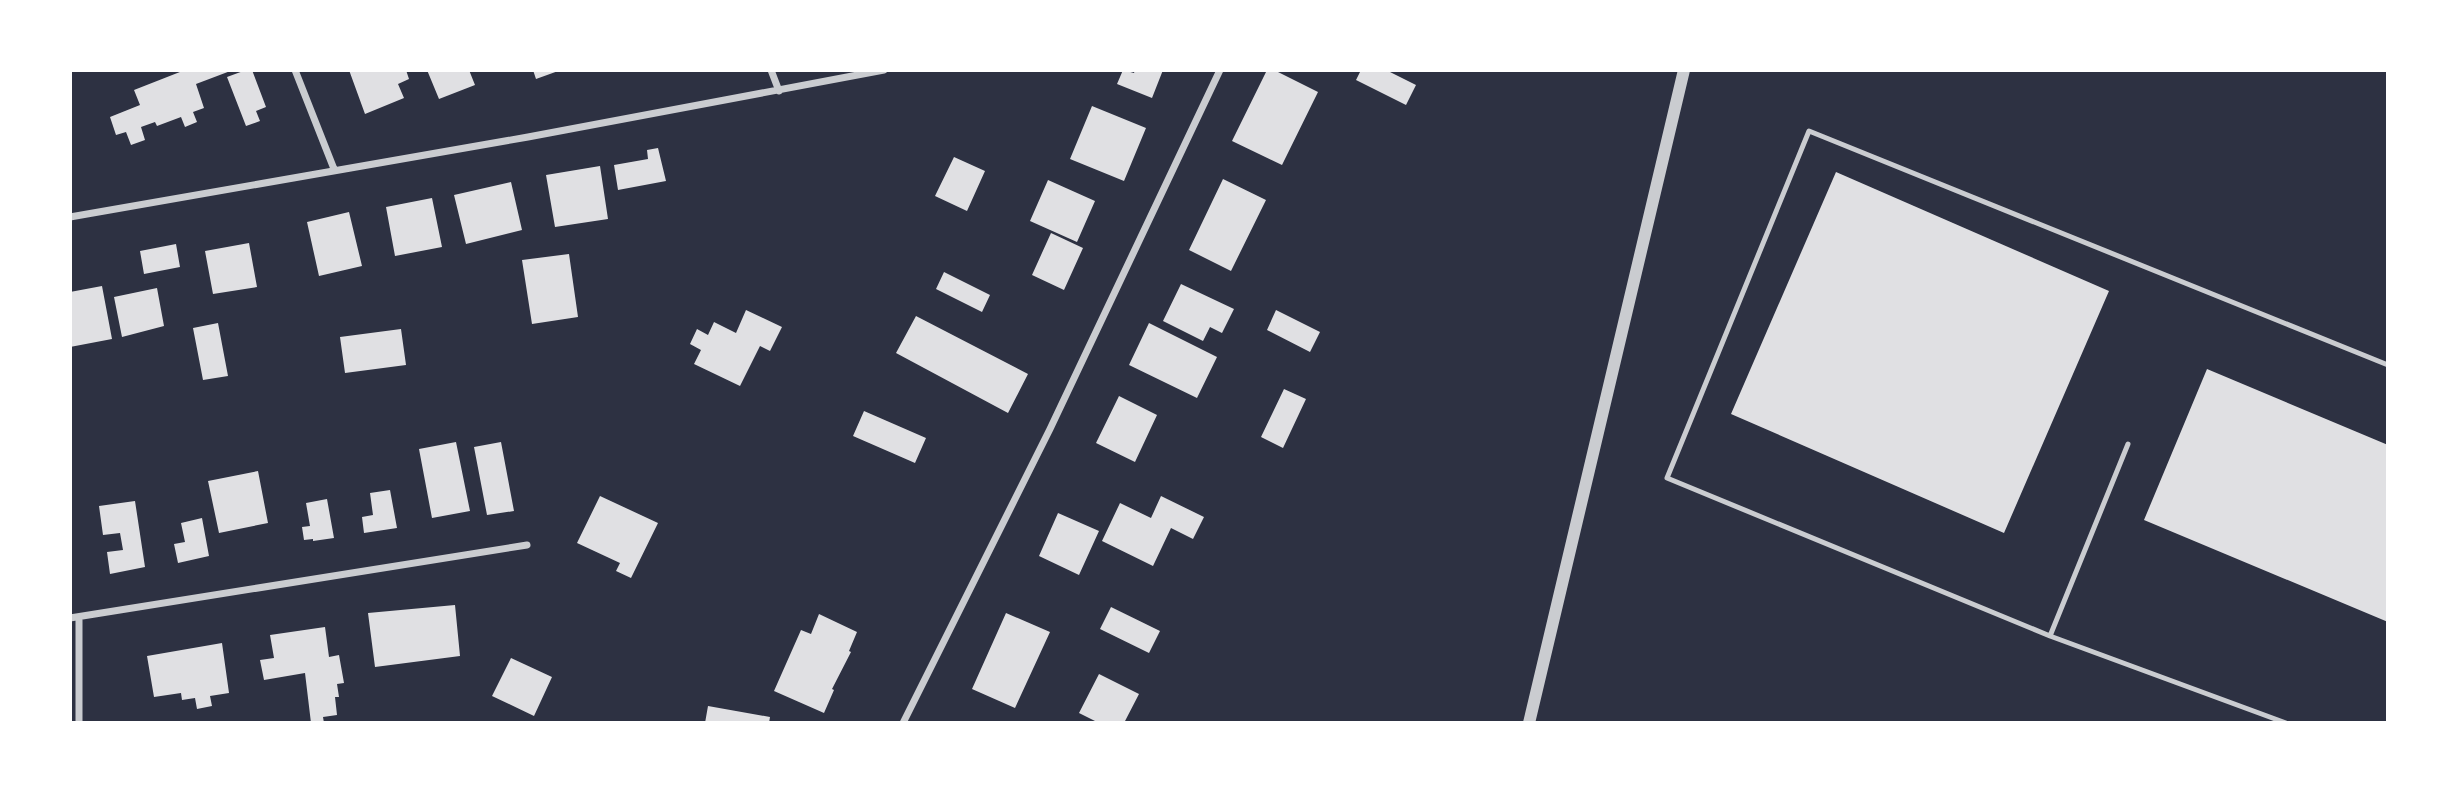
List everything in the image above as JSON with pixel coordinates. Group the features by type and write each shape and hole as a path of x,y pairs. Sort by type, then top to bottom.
{"street":[{"path":"295,70 334,169"},
{"path":"771,70 779,91"},
{"path":"70,217 528,137 884,70"},
{"path":"903,723 1050,429 1220,70"},
{"path":"1529,723 1684,70"},
{"path":"70,618 527,545"},
{"path":"79,617 79,723"}],"lane":[{"path":"2286,723 2050,636 1667,478 1809,131 2388,365"},
{"path":"2050,636 2128,444"}],"building":[{"path":"185,70 233,70 196,84 204,108 193,112 197,122 185,127 181,117 157,126 155,122 141,127 145,140 131,145 126,132 116,135 110,117 140,105 134,90"},
{"path":"252,70 266,107 256,111 260,121 246,126 227,77"},
{"path":"349,70 406,70 409,79 398,84 404,98 365,114"},
{"path":"427,70 469,70 475,85 439,99"},
{"path":"533,70 561,70 536,79"},
{"path":"1123,70 1134,73 1135,70 1163,70 1152,98 1117,84"},
{"path":"1267,70 1274,70 1318,92 1282,165 1232,141"},
{"path":"1361,70 1386,70 1416,85 1406,105 1356,80"},
{"path":"1092,106 1146,128 1124,181 1070,159"},
{"path":"658,148 666,181 618,190 614,165 648,159 647,150"},
{"path":"954,157 985,171 967,211 935,196"},
{"path":"600,166 608,219 555,227 546,175"},
{"path":"1836,172 2109,291 2004,533 1731,414"},
{"path":"1223,179 1266,200 1231,271 1189,250"},
{"path":"1048,180 1095,201 1077,242 1030,221"},
{"path":"511,182 522,230 466,244 454,195"},
{"path":"432,198 442,247 395,256 386,207"},
{"path":"349,212 362,266 319,276 307,222"},
{"path":"1051,233 1083,248 1064,290 1032,275"},
{"path":"249,243 257,287 213,294 205,251"},
{"path":"176,244 180,267 144,274 140,251"},
{"path":"569,254 578,317 532,324 522,260"},
{"path":"944,272 990,295 982,312 936,289"},
{"path":"1181,284 1234,309 1222,333 1210,327 1203,341 1163,321"},
{"path":"102,286 112,339 70,347 70,292"},
{"path":"157,288 164,326 122,337 114,297"},
{"path":"746,310 782,327 770,351 760,346 740,386 694,364 701,350 690,344 697,329 708,335 714,322 736,333"},
{"path":"1276,310 1320,332 1310,352 1267,330"},
{"path":"916,316 1028,374 1008,413 896,353"},
{"path":"218,323 228,376 203,380 193,328"},
{"path":"1149,323 1217,357 1197,398 1129,365"},
{"path":"401,329 406,365 345,373 340,337"},
{"path":"2207,369 2388,445 2388,622 2144,520"},
{"path":"1284,389 1306,399 1283,448 1261,437"},
{"path":"1119,396 1157,415 1135,462 1096,443"},
{"path":"864,411 926,438 915,463 853,436"},
{"path":"456,442 470,511 432,518 419,449"},
{"path":"501,442 514,511 487,515 474,447"},
{"path":"258,471 268,523 219,533 208,481"},
{"path":"390,490 397,528 364,533 362,517 373,515 370,493"},
{"path":"600,496 658,523 631,578 616,571 620,563 577,543"},
{"path":"1161,496 1204,517 1193,539 1171,528 1153,566 1102,541 1120,503 1151,518"},
{"path":"327,499 334,538 304,540 302,527 310,526 306,503"},
{"path":"135,501 145,567 110,574 107,552 123,550 120,533 103,535 99,506"},
{"path":"1058,513 1099,531 1079,575 1039,556"},
{"path":"202,518 209,556 178,563 174,544 185,542 181,523"},
{"path":"455,605 460,656 375,667 368,613"},
{"path":"1111,607 1160,631 1149,653 1100,629"},
{"path":"1006,613 1050,632 1015,708 972,689"},
{"path":"819,614 857,632 824,713 774,691 801,630 811,634"},
{"path":"325,627 329,657 339,655 344,683 337,684 337,715 323,717 324,723 311,723 305,673 264,680 260,660 274,658 270,635"},
{"path":"222,643 229,693 210,696 212,706 197,709 195,698 182,700 181,693 154,697 147,656"},
{"path":"511,658 552,677 534,716 492,696"},
{"path":"1099,674 1139,694 1124,723 1099,723 1079,713"},
{"path":"708,706 770,717 769,723 705,723"}]}
